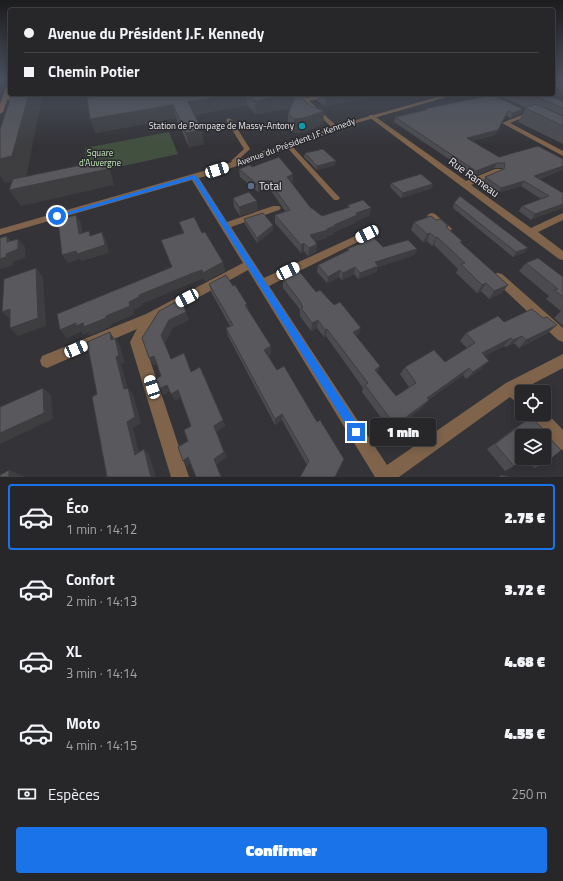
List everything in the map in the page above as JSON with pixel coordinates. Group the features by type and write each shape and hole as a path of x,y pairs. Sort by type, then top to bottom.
{"street":[{"path":"0,112 5,100"},
{"path":"305,100 336,128"},
{"name":"Avenue du Président J.F. Kennedy","path":"0,232 194,177 371,116 430,100"},
{"path":"529,114 505,123 563,154"},
{"name":"Rue Rameau","path":"371,116 563,256"},
{"path":"465,184 498,171"},
{"path":"194,177 385,477 511,388 563,362"},
{"path":"225,226 276,208"},
{"path":"432,216 455,237"},
{"path":"530,232 563,216"},
{"path":"262,284 367,234"},
{"path":"47,361 150,318 250,264"},
{"path":"489,268 563,336"},
{"path":"150,318 137,342 180,477"},
{"path":"511,388 515,392"},
{"path":"544,421 563,442"}],"lane":[{"path":"229,120 247,149 234,161"},
{"path":"288,145 336,198"}],"green space":[{"name":"Square d'Auvergne","path":"169,132 178,154 86,174 85,148"}],"building":[{"path":"10,100 27,100 12,156 0,159 0,129"},
{"path":"87,100 198,100 188,102 202,130 186,133 173,105 90,119"},
{"path":"293,100 304,100 311,106 324,111 304,118 294,119 288,114"},
{"path":"467,100 504,100 523,109 513,113 508,111 498,130 467,138 499,157 538,146 563,159 563,166 534,176 563,193 563,204 535,214 522,206 549,196 524,181 501,188 485,177 504,169 505,163 497,163 476,171 395,117"},
{"path":"545,100 559,100 563,102 563,108"},
{"path":"536,104 563,116 563,126 525,108"},
{"path":"323,149 336,161 317,166 305,153"},
{"path":"279,157 293,174 287,177 310,207 322,216 350,207 348,205 363,200 371,208 356,213 357,215 334,225 335,226 327,229 328,230 310,235 317,244 309,248 304,243 301,245 275,215 290,210 268,180 258,185 239,169 250,165 252,167"},
{"path":"106,160 108,169 9,190 13,179"},
{"path":"421,174 433,184 403,193 391,183"},
{"path":"249,192 257,201 239,207 233,198"},
{"path":"460,196 528,248 516,252 454,203"},
{"path":"263,213 273,225 257,238 244,219"},
{"path":"76,215 79,234 89,231 90,236 102,232 105,245 77,254 76,251 62,255 58,220"},
{"path":"431,216 436,220 440,219 448,226 446,227 462,241 460,242 508,285 494,291 486,283 482,285 461,264 465,263 437,237 436,238 430,233 427,234 414,222"},
{"path":"194,217 202,233 205,232 223,262 203,273 202,270 193,273 139,295 139,297 129,302 130,306 106,316 106,318 84,327 83,323 76,326 76,323 60,330 57,314 172,267 161,240 184,233 179,222"},
{"path":"7,236 7,242 18,239 18,249 6,254 6,257 0,259 0,238"},
{"path":"374,238 383,247 408,240 417,249 375,262 378,266 360,273 355,267 343,273 340,270 328,277 318,265 349,250 347,249"},
{"path":"538,258 563,277 563,297 554,290 558,289 526,263"},
{"path":"36,268 38,318 10,328 10,309 2,312 4,279"},
{"path":"299,271 316,292 320,290 334,305 340,302 361,328 353,332 380,366 375,370 396,396 416,383 405,367 434,350 445,362 475,343 466,333 498,316 504,322 532,309 543,318 547,317 557,325 526,340 522,336 513,340 511,338 482,353 489,361 473,372 469,368 427,398 429,400 401,421 389,417 365,385 368,383 327,329 325,330 318,320 312,323 301,308 303,307 299,300 283,279"},
{"path":"226,275 233,286 235,285 247,304 245,305 271,346 264,350 277,370 284,366 317,422 320,420 344,459 335,477 300,477 309,461 282,414 275,419 226,328 233,325 209,284"},
{"path":"181,299 186,312 169,320 161,335 171,359 184,353 191,372 200,367 223,420 214,426 224,452 214,459 221,477 196,477 188,457 183,461 178,447 188,441 184,430 191,426 178,390 171,394 167,385 159,389 156,379 161,376 154,356 149,358 142,338 159,311"},
{"path":"110,332 111,340 115,338 119,355 116,357 124,389 128,388 135,417 127,422 135,455 144,449 151,477 107,477 92,397 97,394 87,342"},
{"path":"43,388 44,413 0,433 0,407"},
{"path":"526,421 535,421 542,428 541,429 515,429"},
{"path":"515,429 515,465 514,466 495,444"},
{"path":"551,440 561,450 551,459"},
{"path":"9,470 9,477 0,477 0,475"},
{"path":"501,475 510,477 499,477"}],"place":[{"name":"Station de Pompage de Massy-Antony","path":"302,126"},
{"name":"Total","path":"251,186"}],"route":[{"path":"57,216 194,177 356,432"}]}
